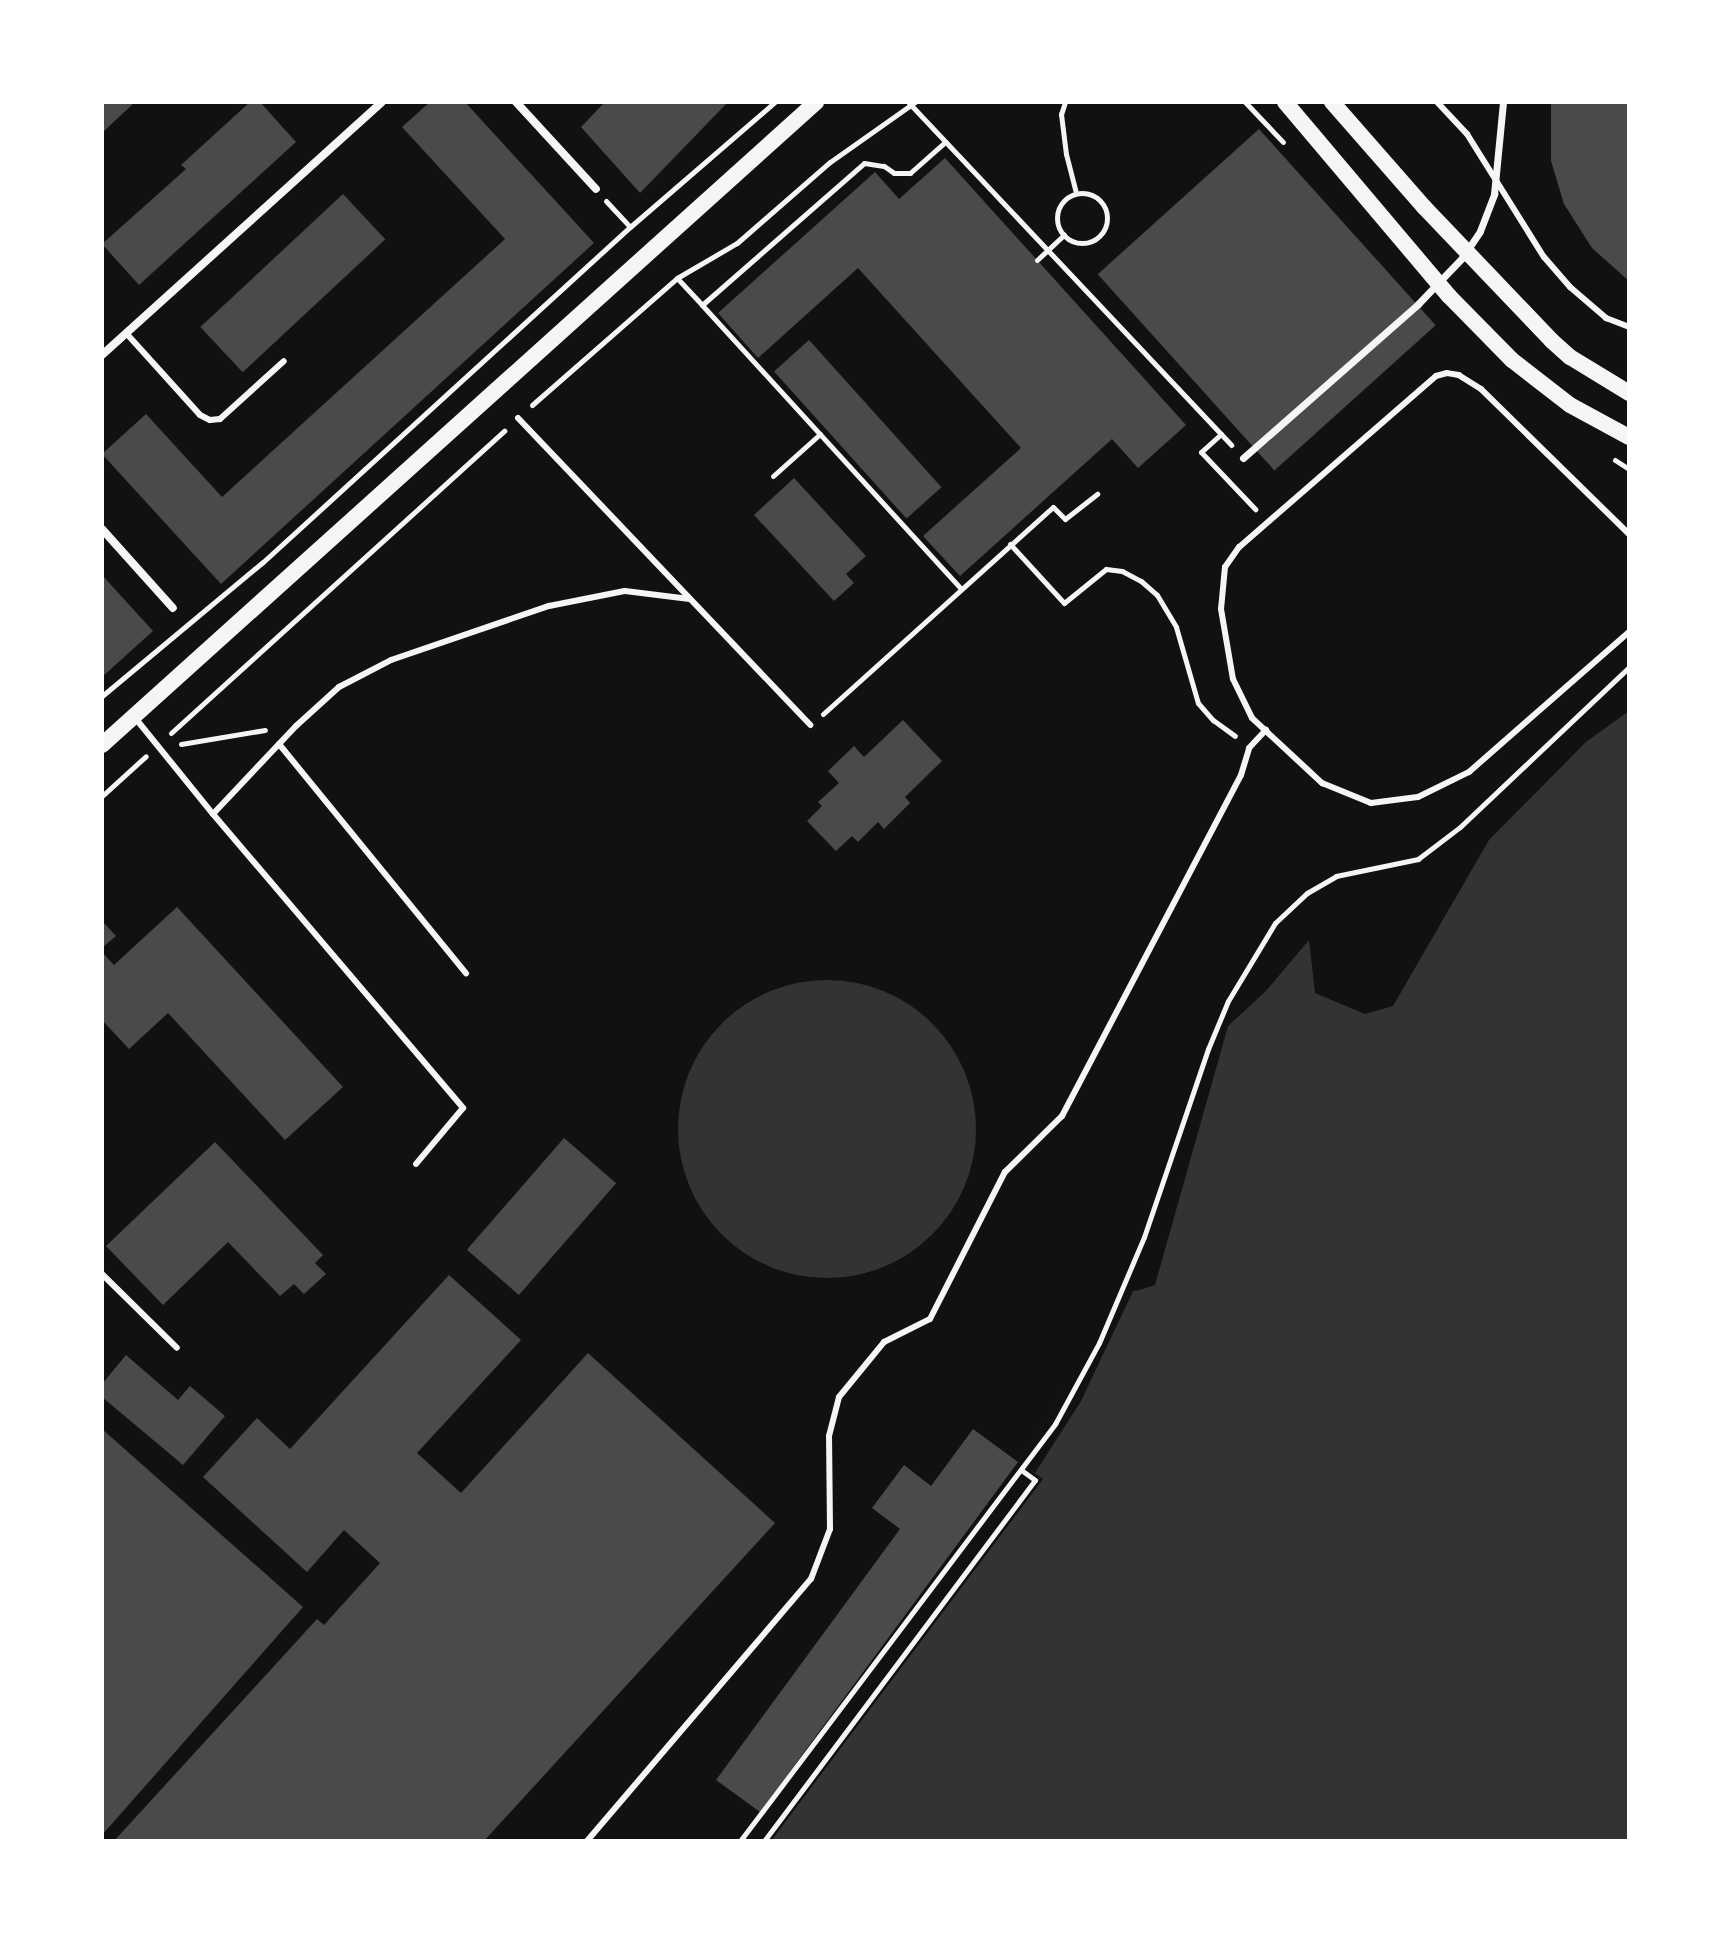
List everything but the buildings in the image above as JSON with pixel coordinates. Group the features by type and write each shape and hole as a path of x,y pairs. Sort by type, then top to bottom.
{"main road":[{"path":"102,745 816,102"},
{"path":"1285,102 1449,296 1512,360 1570,405 1629,437"},
{"path":"1332,102 1424,207 1552,341 1570,357 1629,393"}],"street":[{"path":"102,355 382,102"},
{"path":"516,102 596,189"},
{"path":"1243,458 1442,282 1480,231 1494,194 1503,102"},
{"path":"102,529 173,608"}],"lane":[{"path":"1437,102 1467,134 1517,209 1526,231 1553,267 1606,318 1629,327"},
{"path":"126,333 200,415 210,420 220,419 284,361"},
{"path":"1629,534 1481,389 1459,375 1436,376 1248,538 1225,567 1221,609 1233,679 1252,718 1322,783 1371,803 1418,797 1469,772 1629,632"},
{"path":"518,418 810,725"},
{"path":"213,814 296,726 339,687 391,660 500,620 625,591 690,599"},
{"path":"134,716 156,747 463,1108 416,1164"},
{"path":"587,1841 811,1579 830,1529 829,1436 839,1397 884,1342 930,1319 1005,1172 1062,1116 1241,775 1243,760 1266,730"},
{"path":"279,744 466,973"},
{"path":"102,1274 177,1348"}],"path":[{"path":"102,696 263,562 630,227 775,102"},
{"path":"1065,102 1061,114 1066,154 1076,193"},
{"path":"102,796 518,418 677,278 737,243 830,162 911,103 1047,252 1243,458"},
{"path":"702,305 864,163 884,166 894,173 910,173 945,142"},
{"path":"596,189 630,227"},
{"path":"1076,193 1087,193 1100,201 1105,208 1107,225 1097,239 1090,242 1073,241 1064,235 1057,214 1065,200 1076,193"},
{"path":"1037,260 1064,235"},
{"path":"677,278 961,589"},
{"path":"773,476 820,434"},
{"path":"1221,434 1201,452 1243,497"},
{"path":"810,725 1053,507 1065,519 1097,494"},
{"path":"1010,544 1064,603 1106,569 1122,571 1141,581 1157,595 1176,627 1186,652 1198,703 1213,720 1233,735 1254,742"},
{"path":"740,1841 1055,1424 1099,1343 1144,1237 1213,1037 1252,955 1275,923 1307,893 1336,876 1418,859 1460,827 1629,667"},
{"path":"156,747 296,726"},
{"path":"764,1841 1035,1480 1023,1468"}],"shaded area":[{"path":"1629,711 1629,1841 771,1841 1043,1479 1018,1462 1054,1409 1112,1286 1136,1291 1155,1285 1228,1026 1266,991 1309,940 1315,993 1365,1014 1393,1006 1489,840 1586,742"},
{"path":"812,980 842,980 870,986 897,997 922,1013 943,1034 959,1059 970,1086 976,1129 974,1158 959,1199 943,1224 922,1245 897,1261 870,1272 842,1278 812,1278 784,1272 757,1261 732,1245 711,1224 695,1199 684,1172 678,1144 678,1114 684,1086 695,1059 711,1034 732,1013 757,997 784,986"}],"pier":[{"path":"1111,1283 1135,1287 1081,1401 1035,1473 1018,1462 1054,1409"}]}
